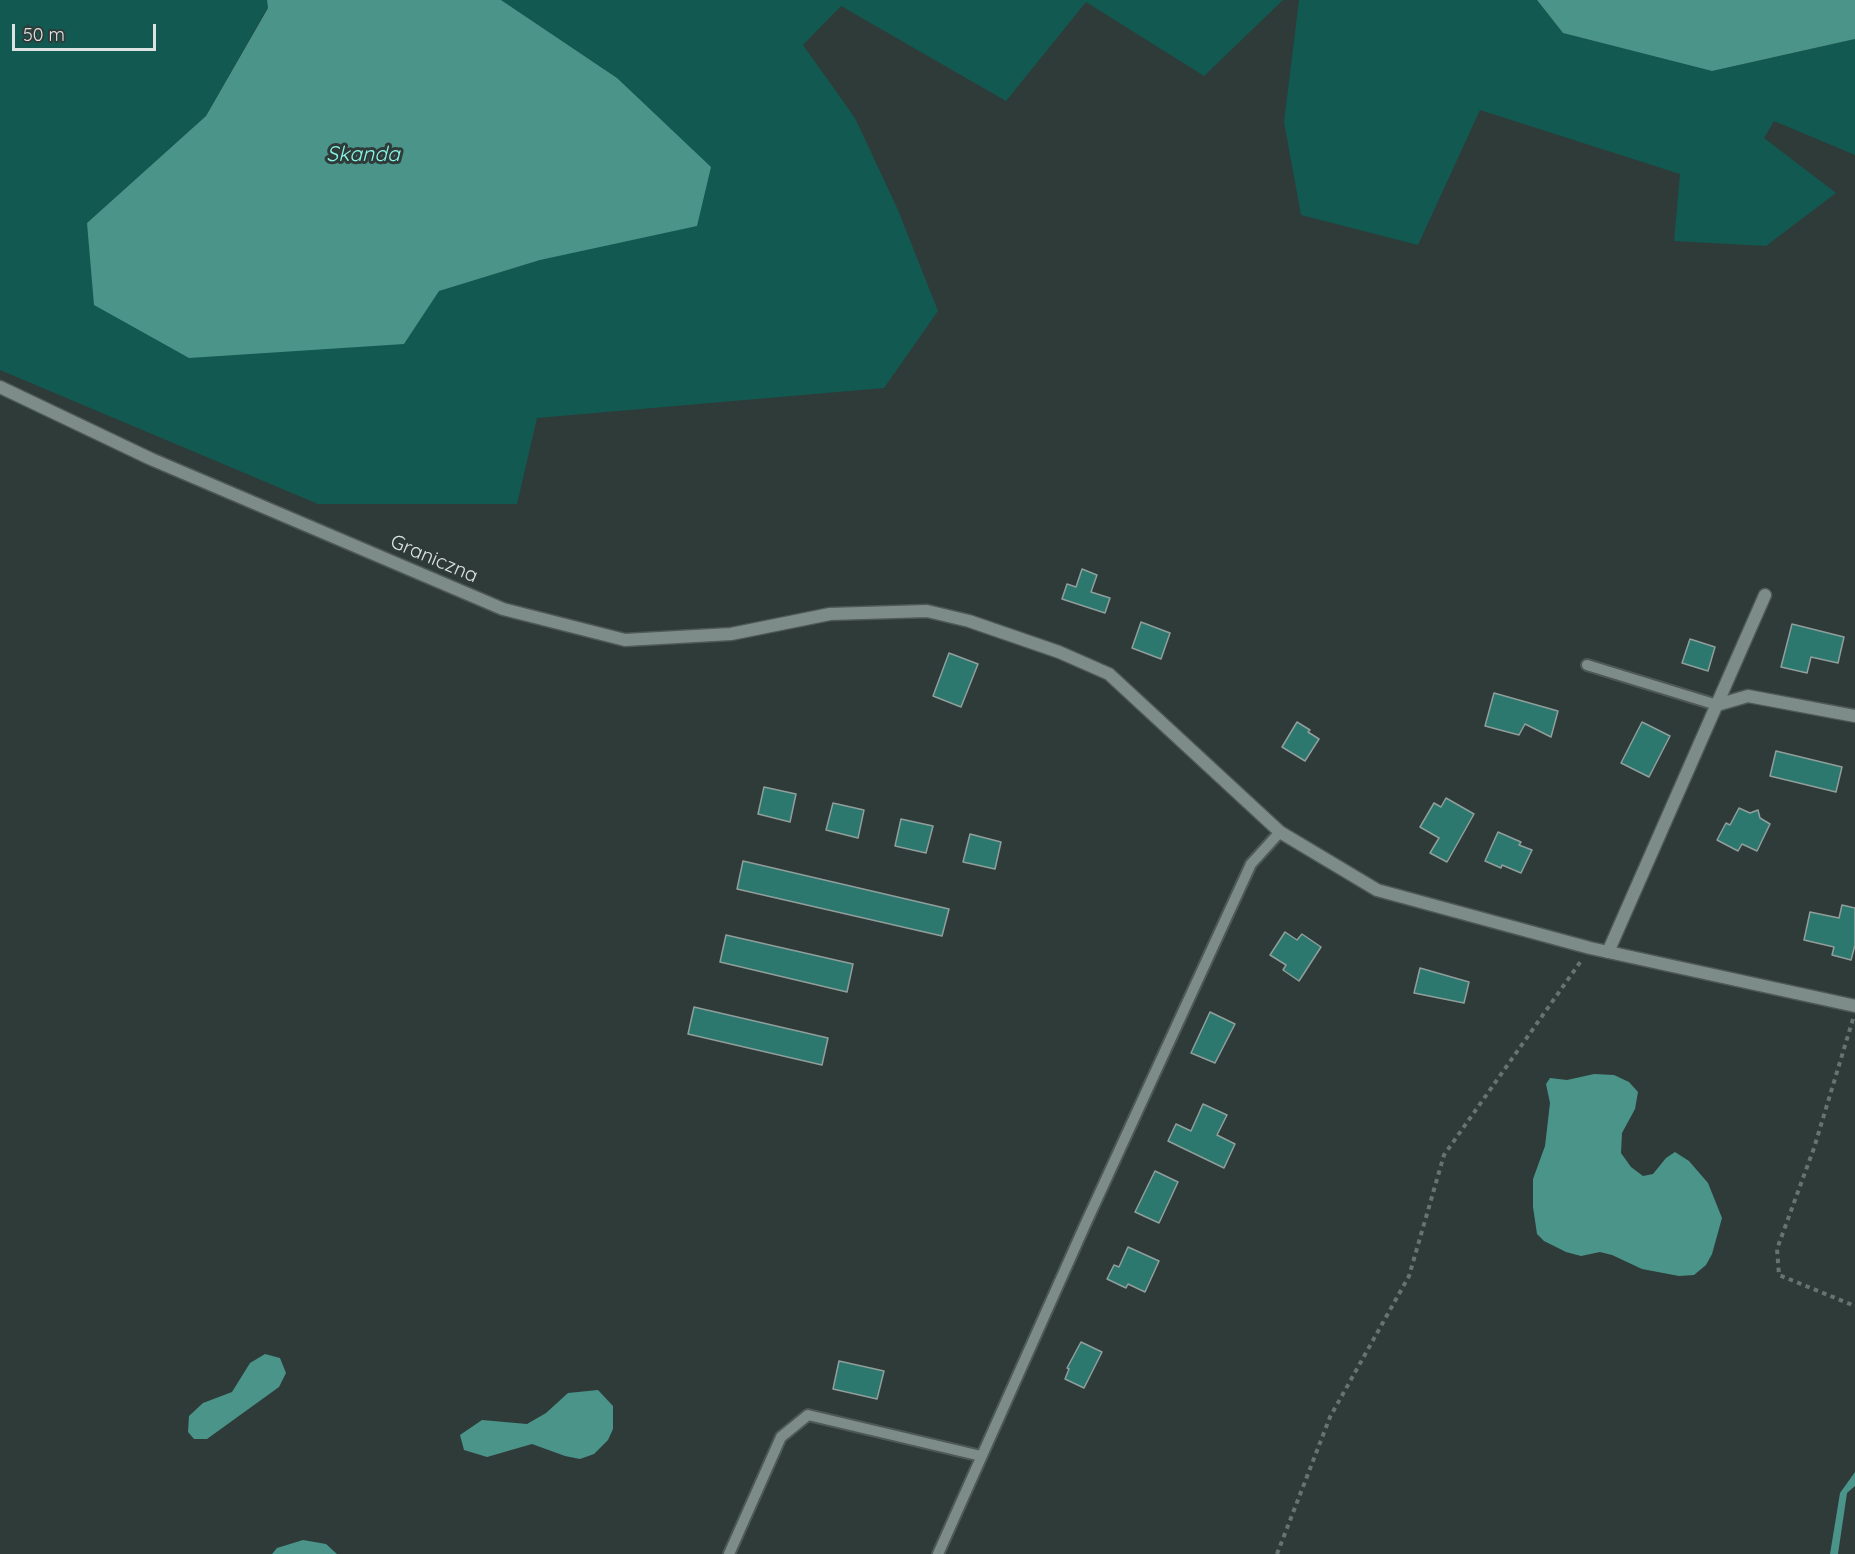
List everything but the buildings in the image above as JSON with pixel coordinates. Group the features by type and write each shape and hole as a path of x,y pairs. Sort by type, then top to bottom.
{"street":[{"name":"Graniczna","path":"0,387 151,459 503,609 625,640 731,634 830,614 927,611 969,621 1059,652 1109,674 1280,832 1377,890 1590,948 1855,1006"},
{"path":"1608,952 1765,595"},
{"path":"1717,705 1748,696 1855,716"}],"lane":[{"path":"1587,664 1717,705"},
{"path":"938,1554 1251,864 1280,832"},
{"path":"729,1554 781,1437 808,1415 981,1455"}],"path":[{"path":"1278,1554 1330,1417 1409,1276 1444,1155 1590,948"},
{"path":"1855,1013 1814,1148 1777,1249 1779,1275 1855,1306"}],"shaded area":[{"path":"0,0 267,0 268,7 206,116 87,223 404,344 438,291 540,260 617,78 501,0 1283,0 1204,76 1086,2 1006,101 841,6 803,45 855,118 898,210 938,311 884,388 537,418 517,504 318,504 0,370"},
{"path":"1299,0 1537,0 1563,33 1712,71 1855,39 1855,155 1774,121 1764,138 1836,193 1766,246 1674,241 1680,174 1480,110 1418,245 1301,215 1284,122"}],"water":[{"name":"Skanda","path":"267,0 501,0 617,78 711,167 697,226 540,260 439,291 404,344 189,358 94,305 87,223 206,116 268,8"},
{"path":"1537,0 1855,0 1855,39 1712,71 1563,33"},
{"path":"1594,1074 1614,1075 1629,1082 1638,1092 1635,1109 1622,1133 1621,1153 1631,1167 1643,1176 1653,1174 1666,1158 1675,1152 1689,1161 1708,1183 1722,1218 1712,1254 1706,1265 1694,1275 1679,1276 1642,1269 1600,1252 1581,1256 1566,1252 1544,1241 1537,1234 1533,1207 1533,1179 1545,1146 1550,1103 1546,1084 1550,1078 1567,1080"},
{"path":"265,1354 280,1358 286,1373 279,1387 207,1439 194,1439 188,1432 189,1416 203,1403 232,1392 250,1363"},
{"path":"598,1390 613,1406 613,1429 608,1440 594,1454 580,1459 532,1444 487,1457 464,1450 460,1435 482,1420 527,1424 546,1413 568,1393"},
{"path":"1855,1472 1855,1486 1847,1493 1838,1554 1830,1554 1840,1493"},
{"path":"303,1540 326,1544 337,1554 272,1554 277,1548"}]}
